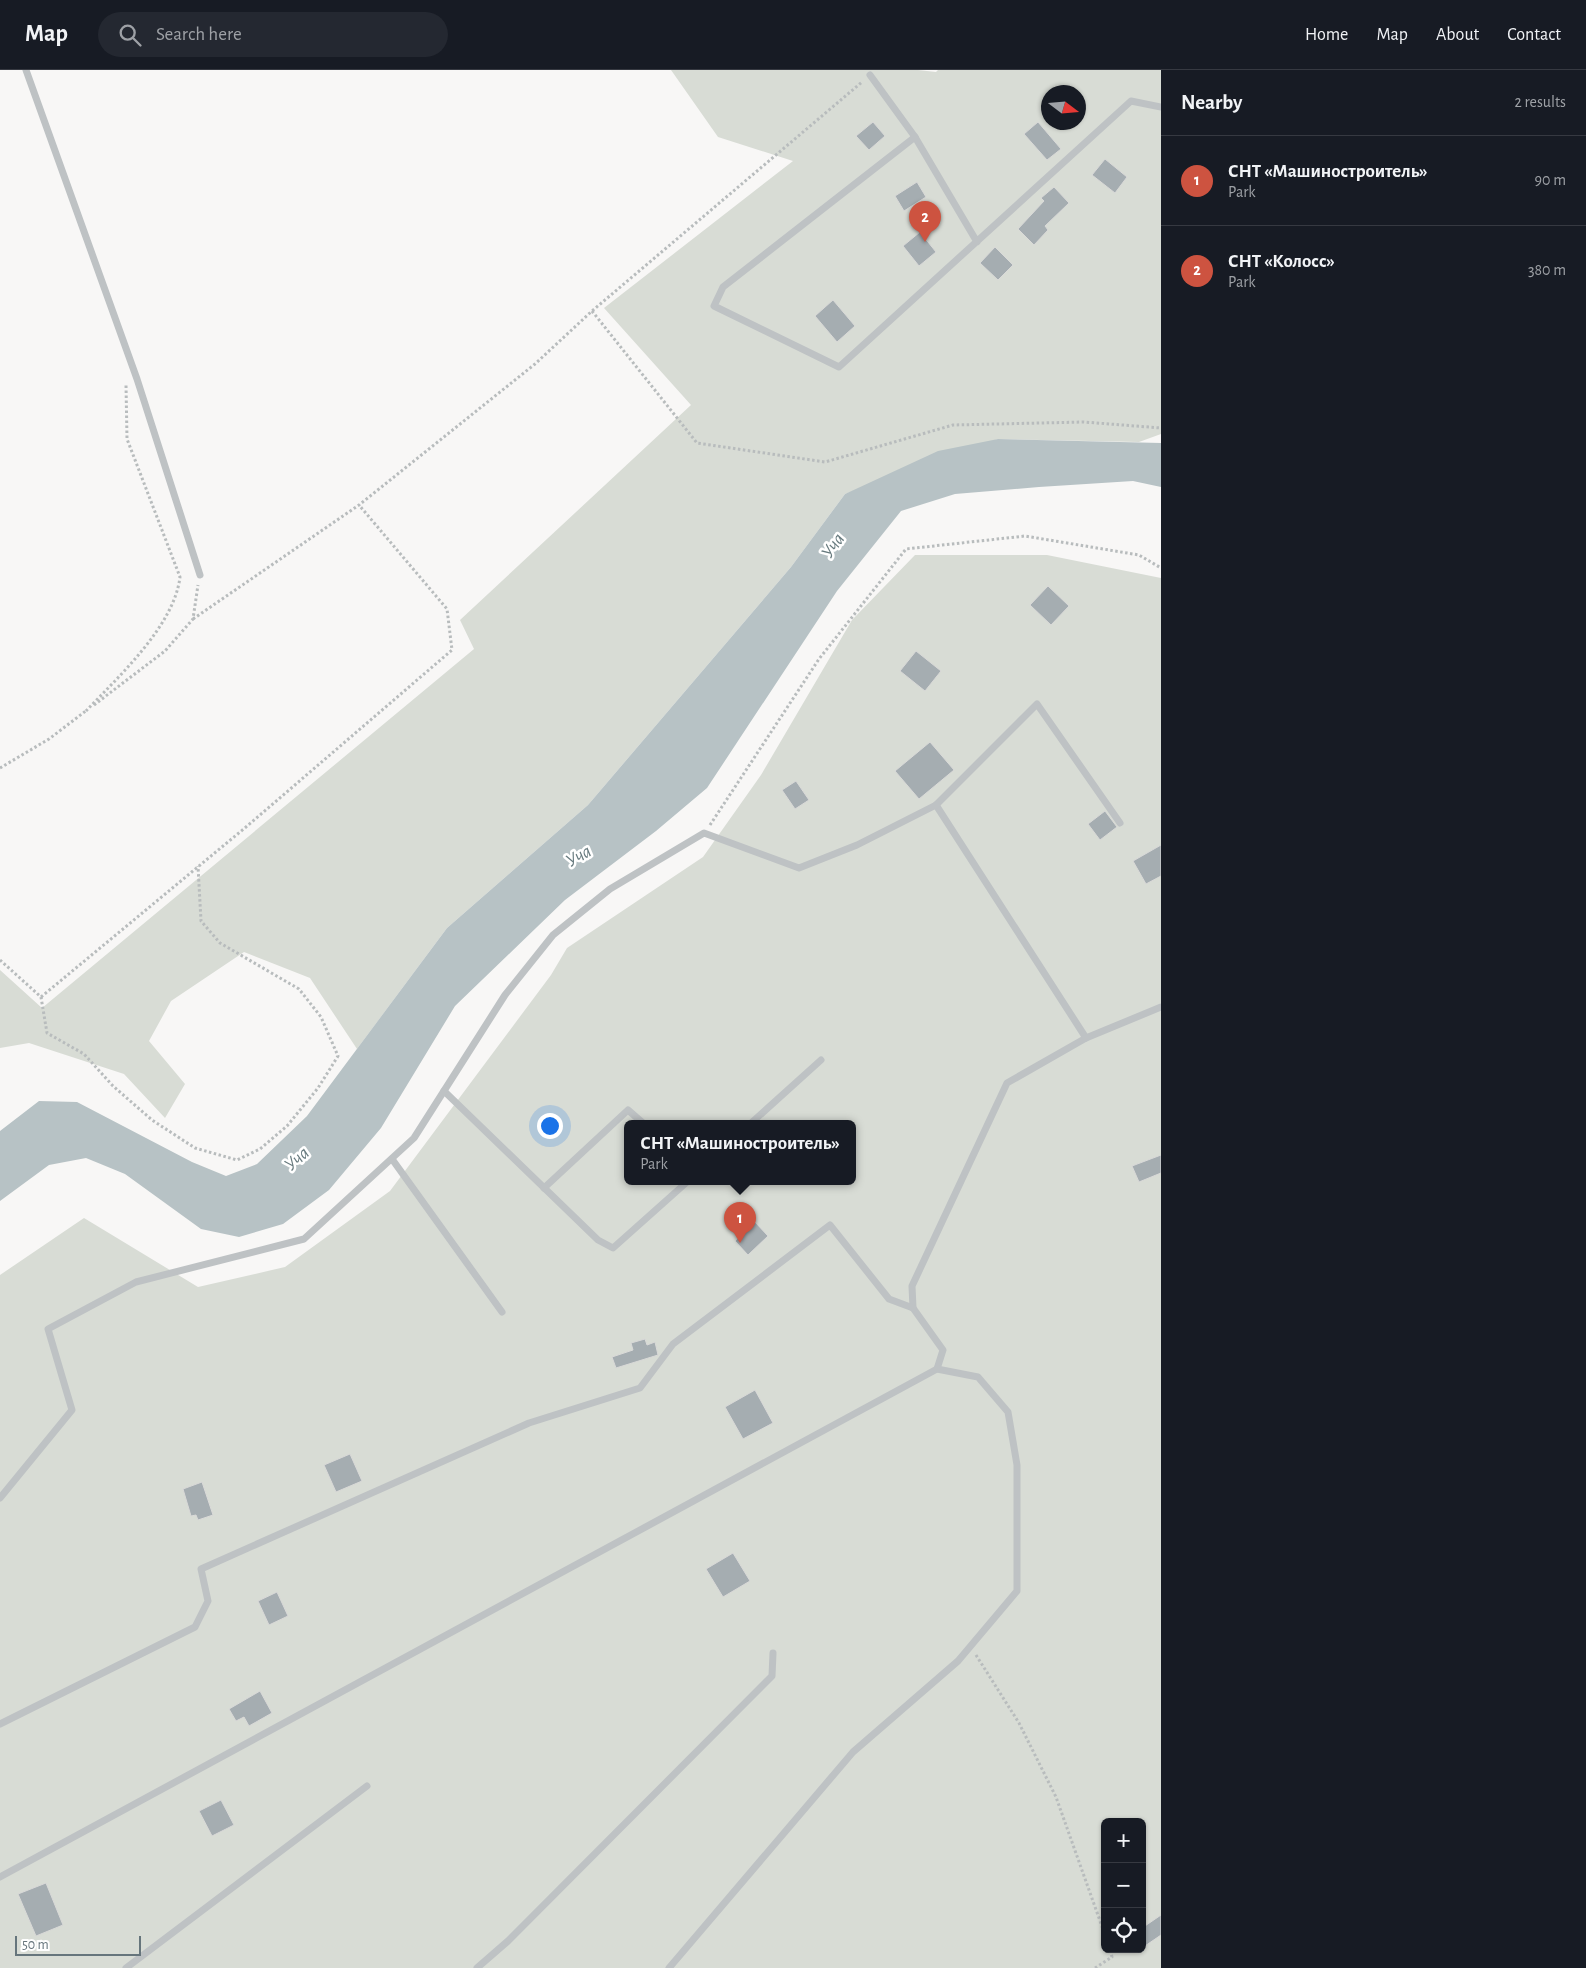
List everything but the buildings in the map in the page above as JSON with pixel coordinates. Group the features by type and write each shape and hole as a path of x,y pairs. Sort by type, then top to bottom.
{"lane":[{"path":"26,70 130,360 200,575"},
{"path":"870,74 914,137 977,242"},
{"path":"914,137 723,288 714,306 839,367 1131,101 1161,107"},
{"path":"0,1498 72,1410 48,1329 136,1282 304,1239 414,1138 504,995 553,935 610,890 704,834 799,868 857,846 936,805 1037,704 1120,823"},
{"path":"936,805 1086,1038"},
{"path":"937,1369 943,1350 913,1308 912,1286 1007,1082 1086,1038 1161,1007"},
{"path":"754,1120 821,1060"},
{"path":"444,1090 598,1240 613,1248 684,1185"},
{"path":"544,1188 628,1110 639,1120"},
{"path":"392,1159 502,1312"},
{"path":"0,1724 195,1627 208,1601 201,1569 529,1423 640,1388 673,1344 830,1226 889,1299 913,1308"},
{"path":"0,1876 937,1369 978,1377 1008,1412 1016,1465 1017,1591 958,1660 853,1752 669,1968"},
{"path":"477,1968 508,1941 772,1676 773,1653"},
{"path":"126,1968 368,1786"}],"path":[{"path":"0,768 49,739 165,651 193,619 359,505 535,364 592,310 870,74"},
{"path":"592,310 697,442 825,462 953,424 1084,422 1161,428"},
{"path":"86,711 128,666 169,612 178,591 180,577 127,439 126,380 130,360"},
{"path":"41,997 452,650 447,609 359,505"},
{"path":"704,834 819,659 906,548 1025,536 1139,555 1161,568"},
{"path":"193,619 200,575"},
{"path":"0,960 41,997 47,1032 84,1054 113,1086 152,1120 195,1148 237,1160 260,1149 288,1126 318,1088 338,1056 321,1018 299,989 220,943 202,921 198,866"},
{"path":"970,1646 1019,1723 1056,1797 1101,1924"},
{"path":"1096,1968 1112,1957 1111,1953"}],"shaded area":[{"path":"671,70 918,70 936,72 938,70 1161,70 1161,434 1139,442 998,439 845,494 791,567 588,805 447,928 357,1049 310,978 244,952 171,1001 149,1041 185,1084 165,1118 124,1074 29,1043 0,1048 0,970 42,1008 474,649 460,620 691,405 604,308 793,161 718,137"},
{"path":"915,555 1047,555 1161,578 1161,1968 0,1968 0,1275 84,1218 198,1287 285,1267 390,1191 551,975 567,948 703,857 761,775 852,620"}],"water":[{"name":"Уча","path":"998,439 1161,443 1161,487 1133,481 955,494 901,511 837,591 707,788 656,831 565,900 455,1006 381,1128 329,1190 283,1224 239,1237 201,1229 125,1174 86,1158 49,1165 0,1201 0,1131 39,1101 77,1102 192,1162 226,1176 257,1164 307,1116 447,928 588,805 791,567 845,494 938,451"}],"place":[{"name":"СНТ «Колосс»","path":"925,242"},
{"name":"СНТ «Машиностроитель»","path":"740,1243"}]}
